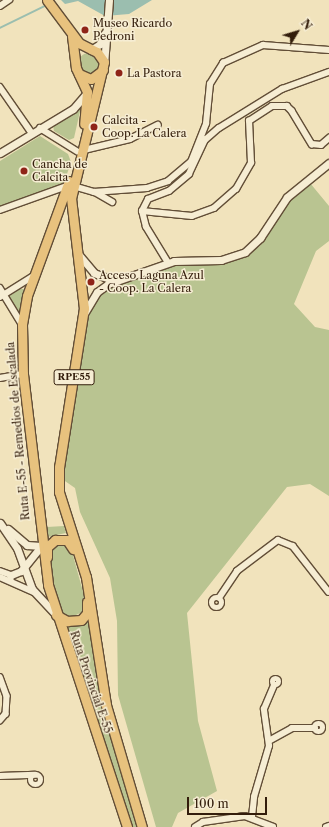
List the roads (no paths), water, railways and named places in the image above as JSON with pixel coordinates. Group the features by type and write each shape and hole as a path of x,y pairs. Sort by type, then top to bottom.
{"main road":[{"path":"47,0 70,31 90,50 101,57 104,69 89,79 76,67"},
{"path":"70,31 76,67 87,92 87,111 80,150"},
{"path":"76,67 80,54 90,50"},
{"name":"RPE55","path":"84,314 79,255 71,204 70,186 104,69"},
{"name":"Ruta E-55 - Remedios de Escalada","path":"41,544 23,374 22,324 33,276 60,204 70,186"},
{"name":"Ruta Provincial E-55","path":"84,314 58,483 62,511 81,558 88,586 101,685 142,827"},
{"path":"41,544 55,540"},
{"name":"RPE55","path":"44,568 46,549 55,540 67,540 81,558"},
{"name":"Ruta Provincial E-55","path":"41,544 44,568 56,615 127,827"},
{"path":"56,615 71,621 83,618 88,611 88,586"},
{"name":"RPE55","path":"128,780 146,827"}],"street":[{"path":"0,6 9,0"},
{"path":"104,69 109,0"},
{"path":"90,50 102,42 106,29"},
{"path":"94,192 160,185 177,177 194,163 206,124 210,84 223,63 263,45 329,50"},
{"path":"168,263 148,234 142,211 148,199 169,191 194,163 206,140 219,128 282,89 329,72"},
{"path":"0,87 32,133"},
{"path":"0,153 79,104 87,92"},
{"path":"142,211 192,216 214,208 236,189 251,163 249,121 272,106 287,106 292,111 312,144 321,145 329,138"},
{"path":"40,128 80,150 130,139 158,125"},
{"path":"84,314 100,289 117,282 168,263 189,259 222,260 245,252 260,238 287,197 329,163"},
{"path":"0,210 70,186 94,192 112,202"},
{"path":"79,255 98,276 117,282"},
{"path":"2,296 33,276"},
{"path":"0,288 2,296 22,324"},
{"path":"0,378 23,374"},
{"path":"0,523 27,545 41,544"},
{"path":"0,523 15,544 23,568 35,593"},
{"path":"218,598 237,571 278,540 293,546 329,592"},
{"path":"0,578 11,578 23,568 41,544"},
{"path":"0,571 35,593 56,615"},
{"path":"0,677 7,696 6,714 0,721"},
{"path":"252,817 269,741 264,709 274,686"},
{"path":"269,741 292,728 315,728"},
{"path":"0,776 24,773 33,777"},
{"path":"195,827 203,822 252,817 273,827"}],"waterway":[{"path":"0,28 47,5"}],"place":[{"name":"Museo Ricardo Pedroni","path":"85,30"},
{"name":"La Pastora","path":"119,73"},
{"name":"Calcita - Coop. La Calera","path":"94,127"},
{"name":"Cancha de Calcita","path":"24,171"},
{"name":"Acceso Laguna Azul - Coop. La Calera","path":"91,282"}]}
